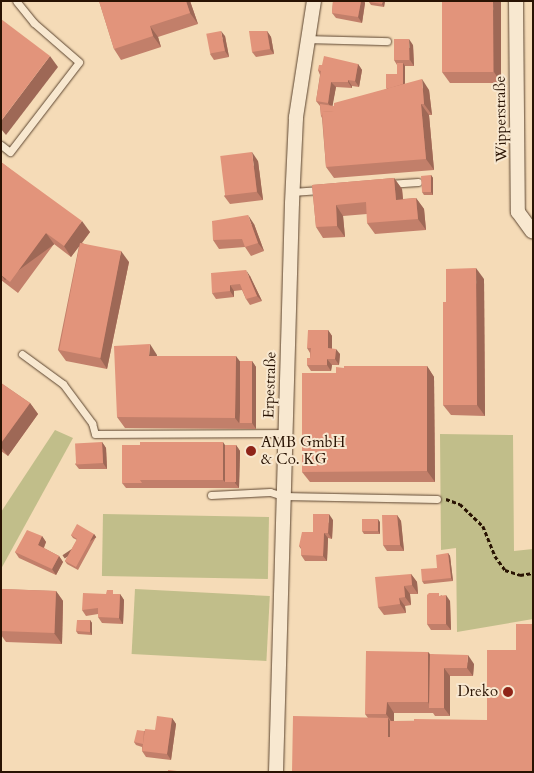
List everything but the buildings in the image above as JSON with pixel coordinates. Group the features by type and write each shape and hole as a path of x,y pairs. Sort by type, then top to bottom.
{"street":[{"name":"Erpestraße","path":"276,772 292,192 296,117 314,1"},
{"name":"Wipperstraße","path":"516,1 518,212 532,231"}],"lane":[{"path":"1,145 10,152 79,62 34,23 16,1"},
{"path":"308,39 388,41"},
{"path":"379,185 418,182"},
{"path":"292,192 331,189"},
{"path":"22,354 63,384 92,423 95,434 285,433"},
{"path":"211,495 270,492 283,496 437,499"}],"path":[{"path":"437,499 449,498 460,504 482,526 495,556 505,570 520,575 533,573"}],"shaded area":[{"path":"55,430 73,438 1,569 1,512"},
{"path":"440,434 513,435 514,551 533,549 533,619 457,632 456,548 441,550"},
{"path":"103,514 269,517 268,579 102,576"},
{"path":"135,589 270,596 266,661 132,654"}],"place":[{"name":"AMB GmbH & Co. KG","path":"251,451"},
{"name":"Dreko","path":"508,692"}]}
